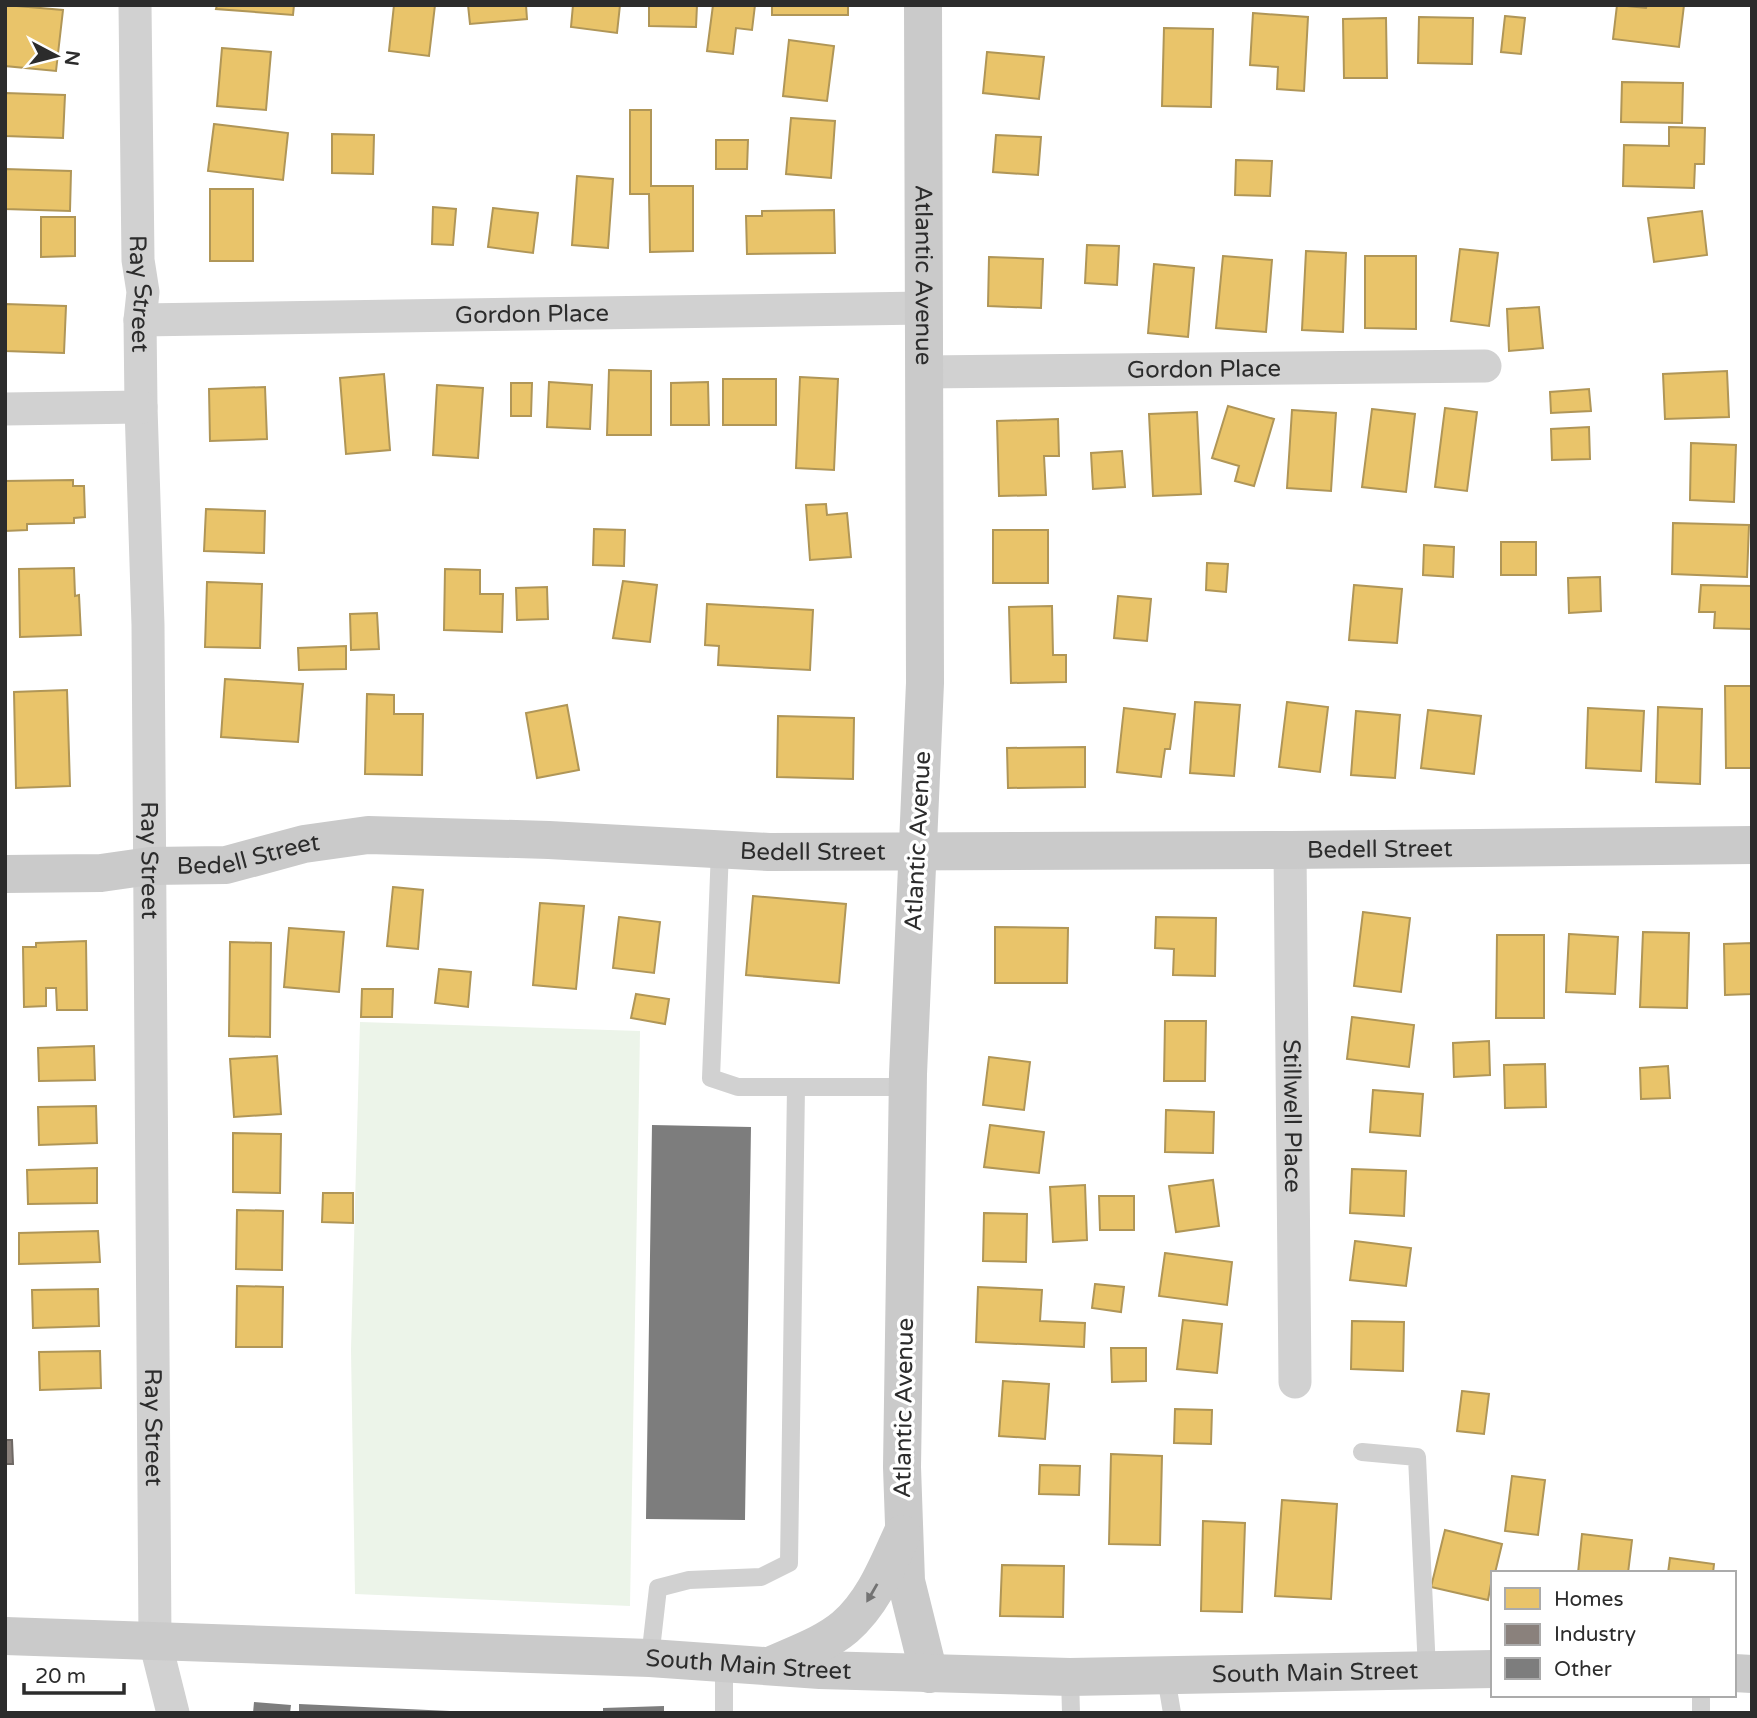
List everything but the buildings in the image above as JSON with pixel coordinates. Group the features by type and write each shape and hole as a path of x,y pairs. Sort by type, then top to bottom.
{"street":[{"name":"Ray Street","path":"135,5 138,260 143,292 140,320 141,407 148,625 155,1641 173,1713"},
{"name":"Atlantic Avenue","path":"923,5 925,683 908,1087 903,1532 906,1581 929,1674"},
{"name":"Gordon Place","path":"140,320 924,307"},
{"name":"Gordon Place","path":"924,372 1485,366"},
{"path":"5,409 141,407"},
{"name":"Bedell Street","path":"5,874 101,873 150,866 226,864 304,844 368,835 549,840 769,852 1752,845"},
{"name":"Stillwell Place","path":"1290,850 1295,1382"},
{"path":"767,1667 844,1628 863,1608 903,1532"},
{"name":"South Main Street","path":"5,1636 724,1662 767,1667 929,1674 1070,1695 1169,1695 1426,1670 1491,1669"}],"lane":[{"path":"720,850 711,1078 738,1087 908,1087"},
{"path":"650,1658 658,1588 689,1580 761,1577 789,1563 796,1087"},
{"path":"1362,1451 1417,1457 1426,1670"},
{"path":"724,1662 724,1713"}],"shaded area":[{"path":"360,1022 640,1031 630,1606 355,1594 351,1350"}]}
